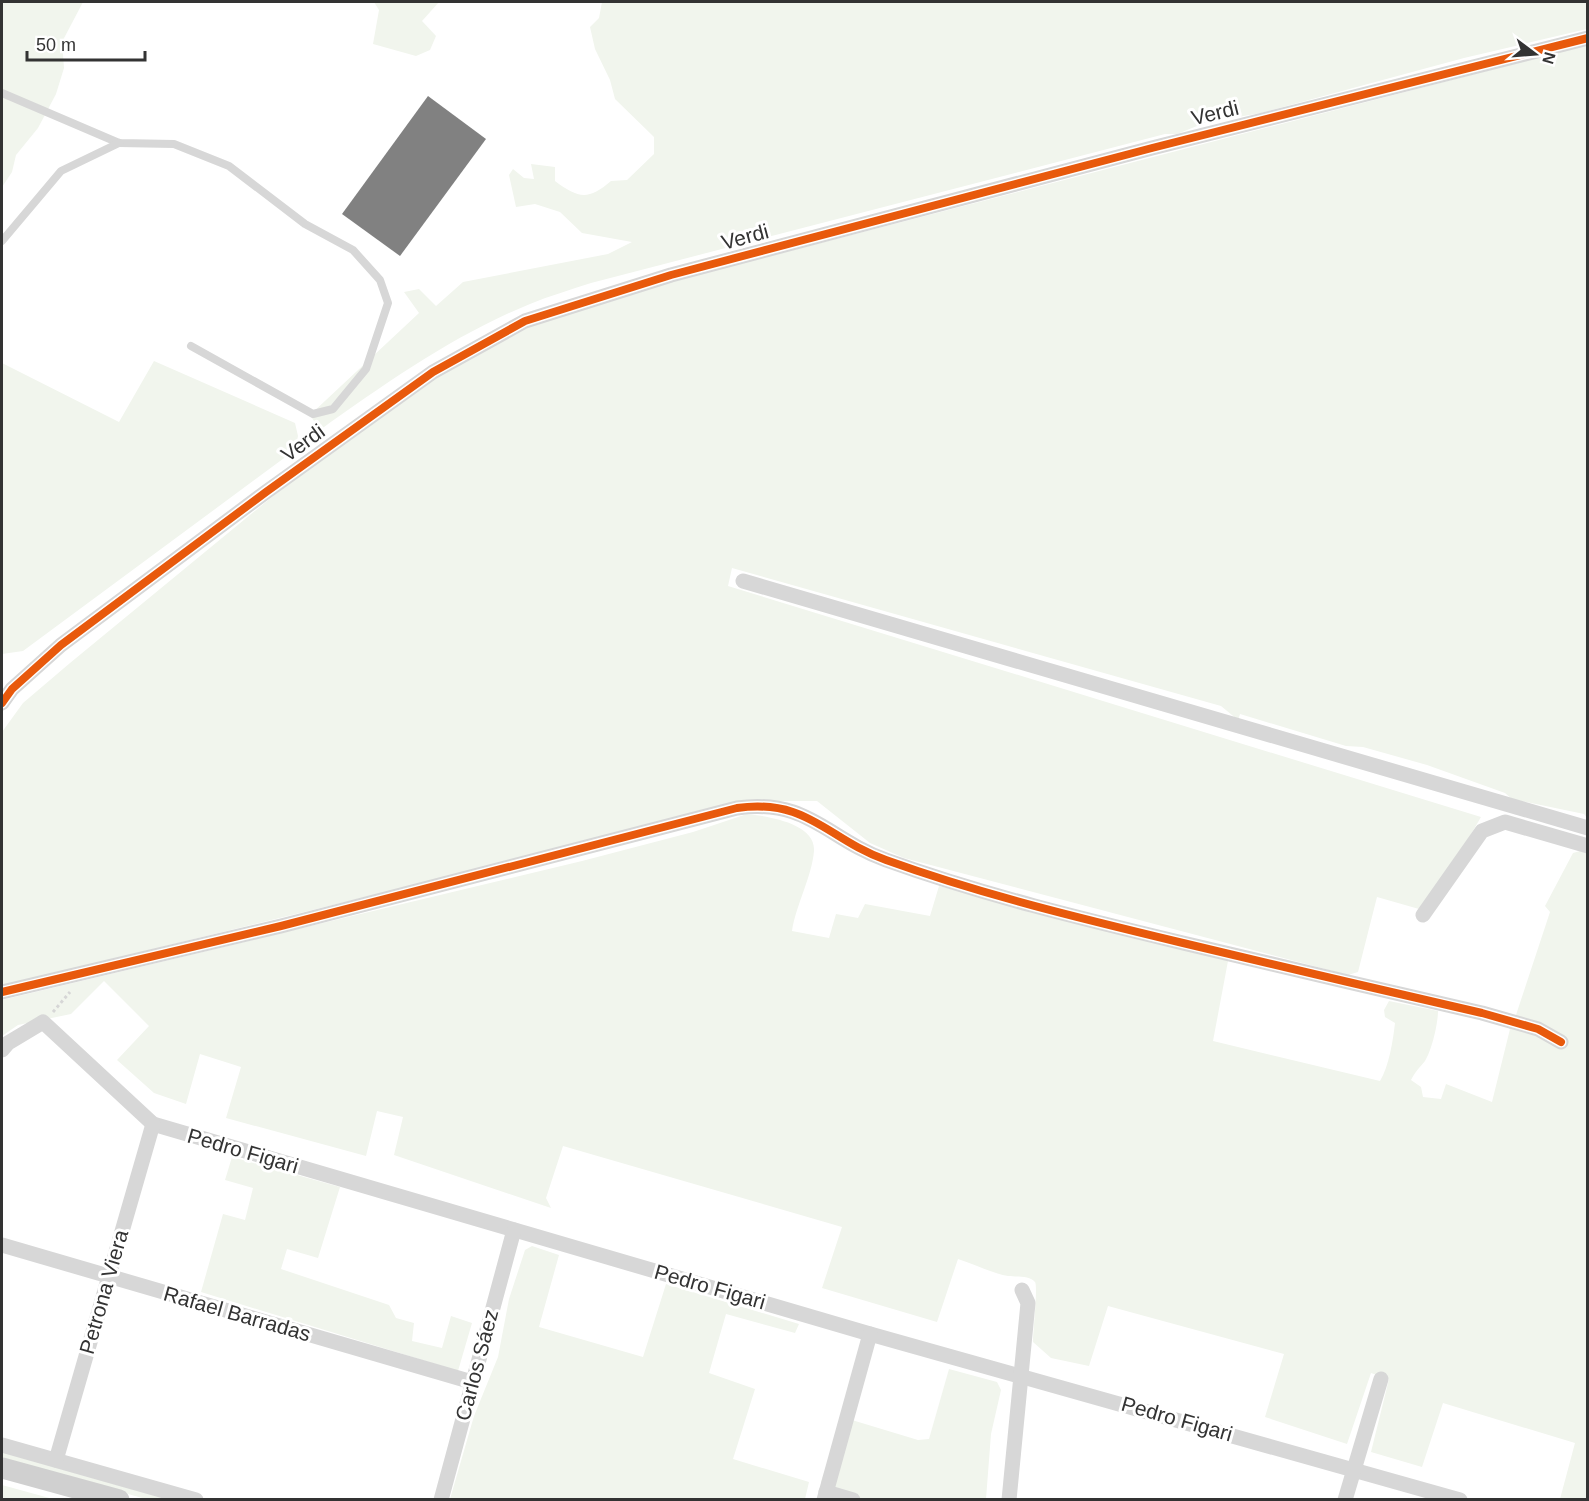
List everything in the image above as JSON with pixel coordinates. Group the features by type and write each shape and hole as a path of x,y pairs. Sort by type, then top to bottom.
{"street":[{"name":"Verdi","path":"2,703 7,686 275,485 433,372 525,321 694,269 1152,148 1587,38"},
{"path":"743,581 1587,828"},
{"path":"2,992 281,926 737,808 760,805 793,810 877,857 946,881 1053,911 1482,1013 1538,1029 1561,1042"},
{"path":"1422,915 1482,831 1505,822 1587,846"},
{"path":"2,1050 8,1043 44,1022"},
{"name":"Pedro Figari","path":"44,1022 153,1124 870,1334 1354,1468 1460,1500"},
{"name":"Petrona Viera","path":"56,1460 153,1124"},
{"name":"Carlos Sáez","path":"441,1500 514,1230"},
{"name":"Rafael Barradas","path":"2,1245 472,1383"},
{"path":"1009,1500 1019,1375 1028,1303 1022,1290"},
{"path":"853,1500 825,1496 870,1334"},
{"path":"1345,1500 1381,1380"},
{"path":"2,1444 196,1500"},
{"path":"2,1467 115,1499"}],"lane":[{"path":"2,93 119,143 174,144 229,166 305,224 352,250 380,279 388,303 366,369 333,409 313,414 191,346"},
{"path":"2,241 62,171 119,143"}],"path":[{"path":"44,1022 88,971"}],"shaded area":[{"path":"2,2 83,2 62,42 64,68 56,94 38,128 16,155 12,172 2,187"},
{"path":"374,2 439,2 422,21 436,36 430,50 416,56 373,44 379,10"},
{"path":"602,2 1587,2 1587,29 1464,58 1261,113 1238,117 1222,116 1177,134 1165,134 591,283 530,304 474,330 395,378 320,430 310,415 419,313 404,292 419,289 436,306 463,282 608,254 632,242 582,233 560,212 535,204 516,207 509,175 513,169 524,178 534,179 531,164 555,167 555,181 570,191 583,195 596,192 611,181 627,180 654,154 654,137 615,99 610,80 595,49 590,27 599,18"},
{"path":"1587,45 1587,818 1584,814 1512,799 1505,793 1427,765 1363,747 1346,746 1240,714 1238,720 1221,706 732,568 728,586 1481,817 1426,911 1377,897 1358,972 1348,975 904,858 870,843 817,801 736,801 537,855 2,986 2,732 23,703 407,386 534,317"},
{"path":"154,361 295,423 298,436 295,450 23,651 2,654 2,363 119,422"},
{"path":"747,814 788,823 807,834 812,841 813,861 792,931 829,938 836,914 858,918 865,904 930,916 939,886 1228,961 1213,1041 1380,1081 1388,1061 1395,1023 1385,1017 1384,1010 1389,1001 1438,1011 1430,1050 1411,1080 1421,1087 1423,1097 1441,1099 1446,1084 1492,1102 1510,1029 1499,1021 1514,1021 1550,912 1545,906 1573,853 1587,849 1587,1499 1560,1499 1575,1443 1443,1403 1422,1467 1371,1452 1389,1379 1371,1373 1347,1444 1265,1417 1284,1354 1108,1306 1089,1366 1051,1358 1033,1342 1036,1285 1030,1278 1002,1275 958,1259 937,1322 822,1288 842,1227 563,1146 546,1198 551,1208 394,1155 403,1117 377,1111 366,1156 226,1118 241,1067 200,1054 186,1104 154,1093 117,1060 149,1026 104,981 71,1014 18,1025 2,1036 2,1000 582,861 693,832"},
{"path":"232,1157 340,1187 318,1258 287,1249 281,1269 389,1305 396,1318 414,1323 412,1341 442,1348 451,1316 472,1323 458,1371 201,1292 223,1214 245,1220 253,1188 225,1180"},
{"path":"532,1246 559,1255 539,1327 643,1357 666,1284 799,1324 795,1333 726,1314 709,1373 755,1389 733,1459 809,1482 805,1499 450,1499 474,1416 498,1357 509,1299 525,1250"},
{"path":"949,1369 997,1382 1001,1390 991,1434 986,1499 859,1499 821,1482 842,1417 918,1440 929,1439"},
{"path":"2,1452 173,1499 146,1499 2,1459"},
{"path":"2,1485 53,1499 2,1499"}],"building":[{"path":"428,96 486,139 400,256 342,214"}],"cycle path":[{"path":"2,703 12,689 61,645 266,492 433,372 525,321 671,275 1152,148 1588,38"},
{"path":"2,992 281,926 737,808 761,807 782,809 800,815 886,860 996,895 1146,934 1482,1013 1538,1029 1561,1042"}]}
